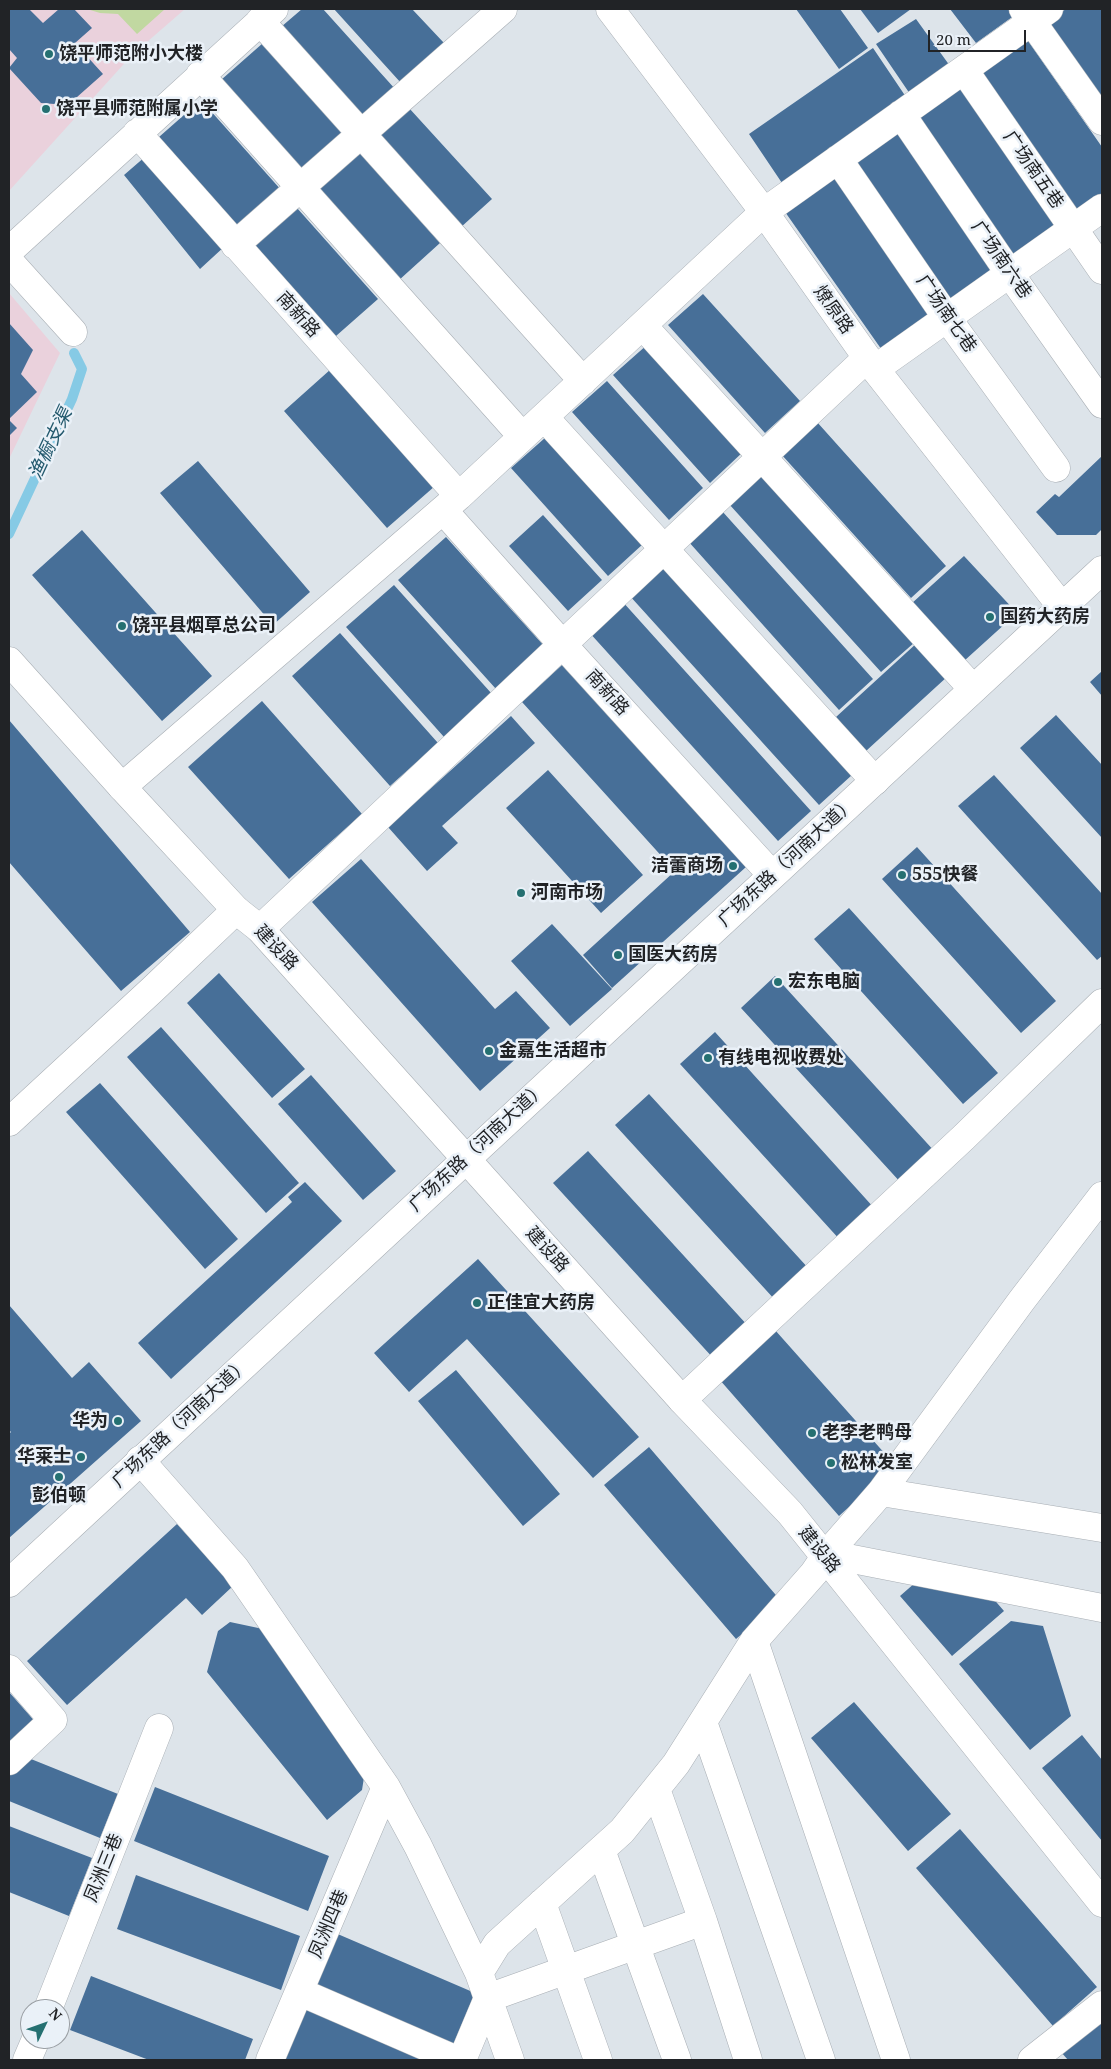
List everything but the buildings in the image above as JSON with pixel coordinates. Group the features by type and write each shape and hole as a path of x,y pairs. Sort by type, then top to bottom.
{"street":[{"path":"235,245 503,9"},
{"name":"燎原路","path":"610,9 764,212 871,363 1062,607"},
{"path":"122,787 451,503 764,212 964,70 1035,13 1102,121"},
{"path":"9,251 267,15 361,134 582,381"},
{"name":"广场南五巷","path":"964,70 1102,270"},
{"path":"200,75 522,436"},
{"name":"广场南六巷","path":"901,114 1010,274 1102,404"},
{"name":"南新路","path":"137,133 235,245 451,503 562,644 772,875"},
{"name":"广场南七巷","path":"838,159 948,318 1056,468"},
{"path":"260,929 762,456 871,363 948,318 1102,208"},
{"path":"9,261 73,332"},
{"path":"643,326 973,689"},
{"path":"544,417 875,780"},
{"name":"广场东路（河南大道）","path":"9,1583 1102,570"},
{"name":"建设路","path":"9,661 236,910 260,929 682,1400 790,1513 1102,1903"},
{"path":"9,1122 236,910"},
{"path":"682,1400 957,1144 1102,1003"},
{"path":"462,2060 483,1985 497,1944 622,1831 656,1789 676,1764 754,1641 814,1573 827,1554 881,1492 1022,1300 1102,1196"},
{"path":"140,1460 235,1568 386,1787 418,1846 483,1985 510,2060"},
{"path":"881,1492 1102,1528"},
{"path":"827,1554 1102,1608"},
{"path":"754,1641 896,2060"},
{"path":"9,1669 53,1720 9,1761"},
{"path":"702,1722 821,2060"},
{"name":"凤洲三巷","path":"52,1999 159,1728"},
{"name":"凤洲四巷","path":"270,2060 386,1787"},
{"path":"656,1789 703,1921 748,2060"},
{"path":"601,1850 677,2060"},
{"path":"542,1903 598,2060"},
{"path":"483,1985 565,1970 703,1921"},
{"path":"300,1992 457,2060"},
{"path":"1032,2060 1102,2005"}],"shaded area":[{"name":"饶平县师范附属小学","path":"9,9 185,9 132,55 9,191"},
{"path":"9,293 60,353 9,459"}],"green space":[{"path":"87,9 165,9 137,34 118,14 100,13"}],"waterway":[{"name":"渔橱支渠","path":"9,534 72,399 82,369 74,353"}],"place":[{"name":"饶平师范附小大楼","path":"49,54"},
{"name":"饶平县师范附属小学","path":"46,109"},
{"name":"国药大药房","path":"990,617"},
{"name":"饶平县烟草总公司","path":"122,626"},
{"name":"洁蕾商场","path":"733,866"},
{"name":"555快餐","path":"902,875"},
{"name":"河南市场","path":"521,893"},
{"name":"国医大药房","path":"618,955"},
{"name":"宏东电脑","path":"778,982"},
{"name":"金嘉生活超市","path":"489,1051"},
{"name":"有线电视收费处","path":"708,1058"},
{"name":"正佳宜大药房","path":"477,1303"},
{"name":"华为","path":"118,1421"},
{"name":"老李老鸭母","path":"812,1433"},
{"name":"华莱士","path":"81,1457"},
{"name":"松林发室","path":"831,1463"},
{"name":"彭伯顿","path":"59,1477"}]}
